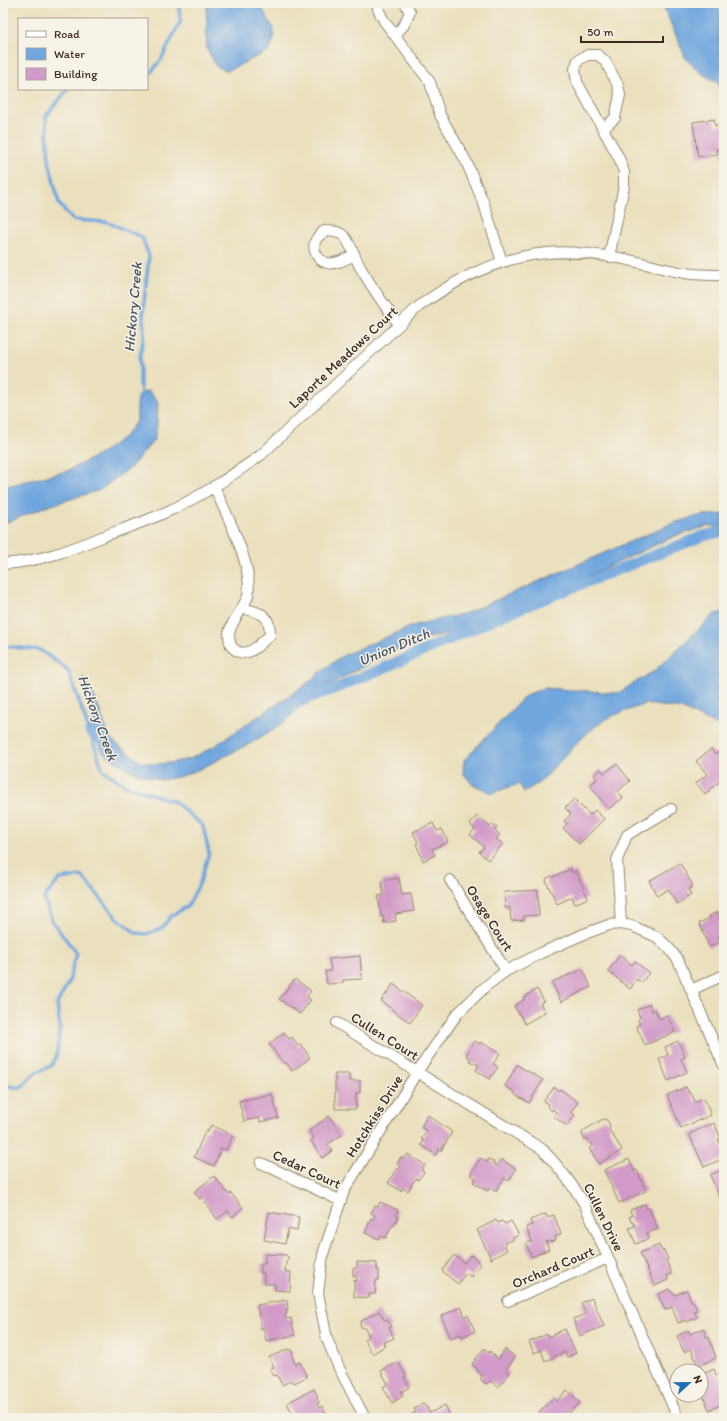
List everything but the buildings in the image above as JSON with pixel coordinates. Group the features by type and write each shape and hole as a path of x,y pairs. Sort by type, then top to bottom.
{"street":[{"path":"380,3 378,9 384,21 430,82 440,115 466,161 484,204 502,262"},
{"path":"395,35 404,25 410,12 405,3"},
{"path":"603,129 615,118 620,95 618,86 605,61 598,55 588,55 578,60 574,69 577,82 619,158 624,172 624,186 610,257"},
{"name":"Laporte Meadows Court","path":"3,564 16,563 60,554 164,513 214,486 260,455 418,307 441,290 492,265 521,257 548,252 580,253 610,257 686,273 724,276"},
{"path":"354,255 385,306 399,324"},
{"path":"214,486 239,545 248,574 248,596 229,633 231,646 239,652 247,653 256,648 270,635 270,624 266,616 258,612 242,608"},
{"path":"671,809 627,835 618,860 621,924 647,932 662,941 678,960 724,1066"},
{"name":"Osage Court","path":"450,880 506,971"},
{"name":"Hotchkiss Drive","path":"365,1418 327,1340 318,1293 323,1254 344,1191 417,1072 457,1014 476,995 506,971 541,953 584,934 609,925 621,924"},
{"path":"691,990 724,975"},
{"name":"Cullen Court","path":"337,1023 417,1072"},
{"name":"Cullen Drive","path":"417,1072 542,1149 574,1186 585,1205 678,1418"},
{"name":"Cedar Court","path":"262,1163 341,1201"},
{"name":"Orchard Court","path":"508,1301 608,1258"}],"water":[{"path":"208,3 259,3 274,29 274,40 269,51 227,71 216,66 206,47 207,43 205,31 207,25 206,13"},
{"path":"662,3 724,3 724,87 701,73 686,59"},
{"path":"148,390 158,402 157,426 154,440 131,467 100,490 42,508 3,524 3,487 67,471 102,453 125,436 137,420 137,397"},
{"path":"724,514 724,527 708,526 675,536 518,608 450,633 414,641 327,685 307,700 286,721 253,742 200,769 182,776 162,780 139,774 126,768 103,753 97,740 91,703 83,677 95,698 107,731 113,741 126,751 141,762 153,764 190,759 213,747 304,686 321,671 344,655 415,625 466,613 673,523 702,515"},
{"path":"724,612 724,729 683,709 646,704 612,716 596,726 582,738 540,782 524,792 519,784 491,793 472,784 463,773 464,760 526,695 544,688 618,693 654,671 715,614"}],"waterway":[{"name":"Hickory Creek","path":"148,76 161,60 181,20 178,3"},
{"name":"Hickory Creek","path":"67,90 46,116 49,161 59,204 73,220 107,222 142,237 149,256 143,312 144,336 140,356 140,385 142,398"},
{"name":"Union Ditch","path":"300,702 410,657 501,616 703,536 724,531"},
{"name":"Hickory Creek","path":"3,646 40,650 68,670 103,770 125,785 175,802 203,826 209,853 200,882 188,906 172,915 162,928 147,934 136,933 117,918 82,876 60,879 44,898 52,921 76,953 69,982 57,1004 60,1028 56,1058 51,1066 35,1073 20,1088 3,1085"},
{"name":"Union Ditch","path":"90,731 108,746"},
{"name":"Hickory Creek","path":"3,1023 5,1026 5,1042 3,1045"}]}
